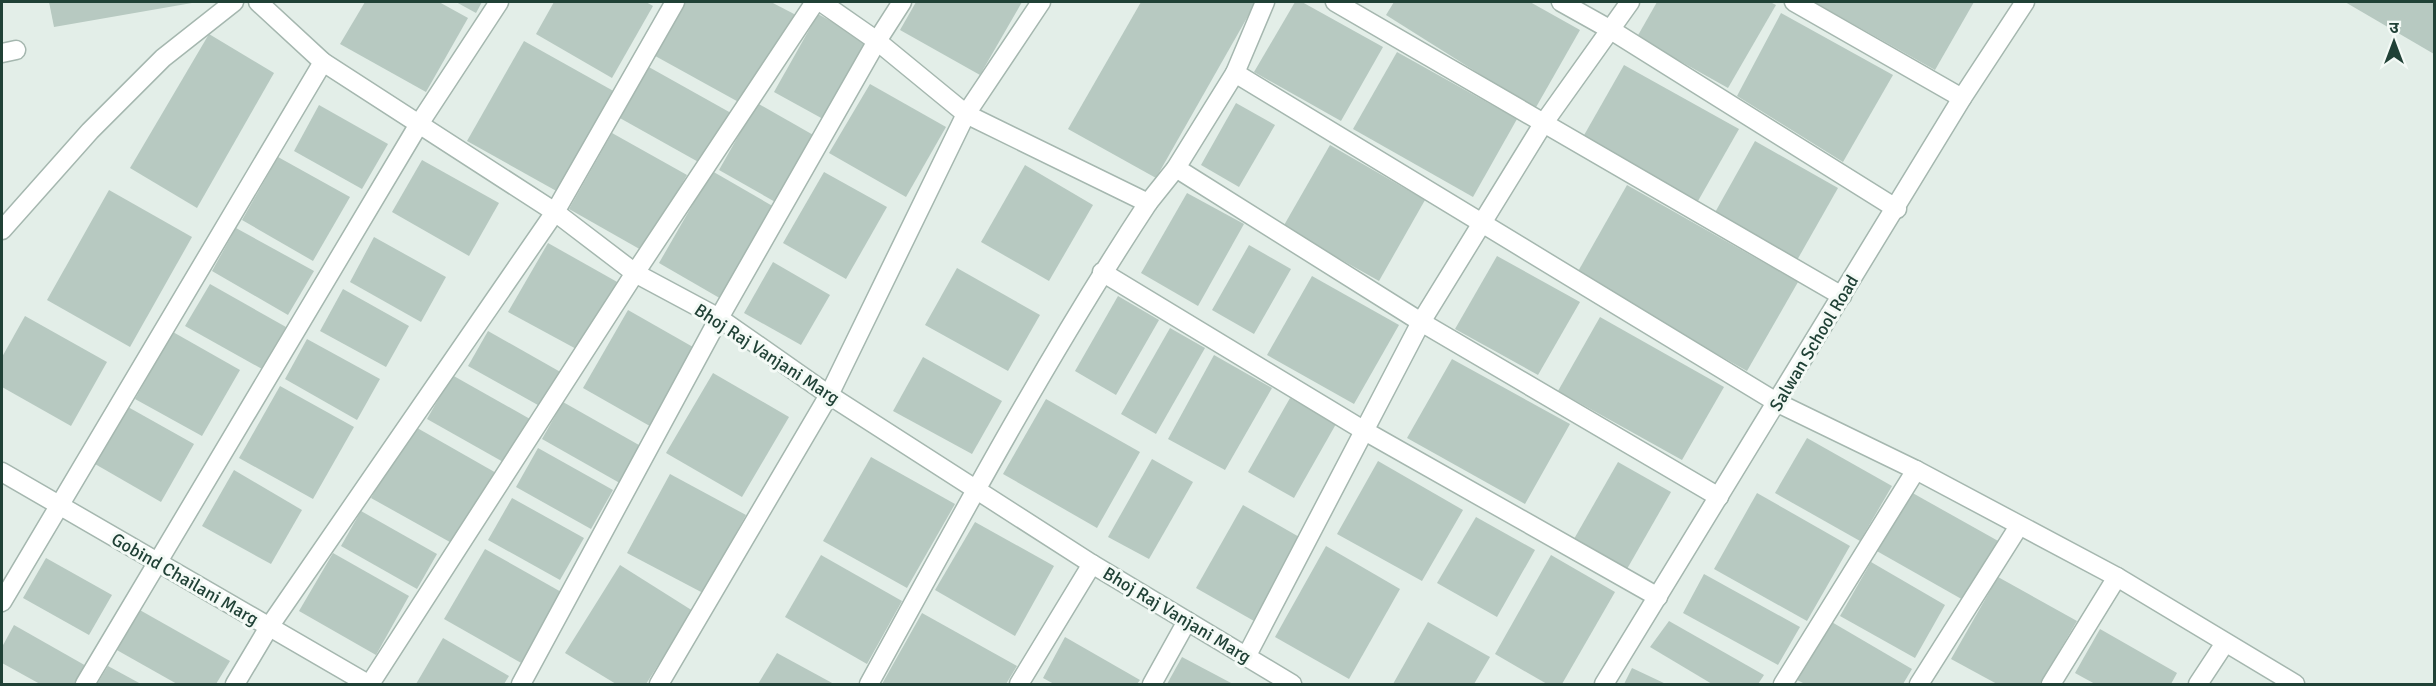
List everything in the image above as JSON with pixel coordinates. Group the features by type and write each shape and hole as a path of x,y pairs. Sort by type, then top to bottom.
{"street":[{"path":"2,230 90,131 163,58 234,2"},
{"name":"Bhoj Raj Vanjani Marg","path":"258,2 323,62 555,212 635,273 719,318 829,395 1092,564 1292,684"},
{"path":"85,684 419,124 499,2"},
{"path":"235,684 269,627 555,212 675,2"},
{"path":"369,684 635,273 815,2"},
{"path":"821,2 877,41 966,114 1148,203"},
{"path":"521,684 719,318 877,41 902,2"},
{"path":"659,684 829,395 966,114 1041,2"},
{"path":"869,684 976,489 1102,272 1148,203 1176,168 1234,73 1266,2"},
{"path":"1335,2 1842,296"},
{"path":"1561,2 1611,30 1897,208"},
{"path":"1246,657 1420,322 1543,124 1630,2"},
{"path":"1794,2 1962,98"},
{"name":"Salwan School Road","path":"1604,684 1778,403 1962,98 2025,2"},
{"path":"2,602 323,62"},
{"path":"1234,73 1778,403 1916,470 2117,577 2295,684"},
{"path":"1176,168 1420,322 1719,497"},
{"path":"1102,272 1363,430 1658,597"},
{"path":"1783,684 1916,470"},
{"name":"Gobind Chailani Marg","path":"2,472 369,684"},
{"path":"1919,684 2019,526"},
{"path":"1019,684 1092,564"},
{"path":"2050,684 2117,577"},
{"path":"1152,684 1187,621"},
{"path":"2198,684 2225,643"}],"building":[{"path":"49,2 192,2 192,3 54,27"},
{"path":"365,2 439,2 468,18 426,92 340,44"},
{"path":"456,2 482,2 476,13"},
{"path":"554,2 646,2 653,6 612,78 536,34"},
{"path":"677,2 771,2 796,15 744,105 648,52"},
{"path":"916,2 1022,2 980,75 900,30"},
{"path":"1141,2 1256,2 1156,178 1068,129"},
{"path":"1295,2 1302,2 1383,47 1341,121 1254,72"},
{"path":"1394,2 1530,2 1580,30 1535,109 1386,15"},
{"path":"1657,2 1770,2 1776,5 1728,88 1637,37"},
{"path":"1814,2 1974,2 1935,70"},
{"path":"2345,2 2434,2 2434,54"},
{"path":"1781,13 1893,75 1843,162 1737,96"},
{"path":"818,14 867,41 823,119 774,92"},
{"path":"209,34 274,73 197,208 130,168"},
{"path":"524,41 617,93 560,193 467,141"},
{"path":"1397,52 1517,119 1473,197 1353,129"},
{"path":"1624,65 1739,129 1698,201 1583,137"},
{"path":"647,66 731,113 702,164 618,117"},
{"path":"870,84 946,127 906,197 829,153"},
{"path":"757,103 815,136 777,203 719,170"},
{"path":"1236,103 1275,125 1239,187 1201,165"},
{"path":"319,105 388,144 362,189 294,151"},
{"path":"612,133 687,175 643,251 569,209"},
{"path":"1755,141 1838,188 1796,262 1713,216"},
{"path":"1330,145 1425,200 1379,281 1283,227"},
{"path":"278,157 350,197 313,261 242,220"},
{"path":"422,160 499,203 469,256 392,212"},
{"path":"1025,165 1093,205 1049,281 981,242"},
{"path":"712,171 776,208 723,300 659,263"},
{"path":"824,172 887,207 846,279 783,243"},
{"path":"1627,185 1798,282 1747,371 1576,275"},
{"path":"109,190 192,237 130,347 47,300"},
{"path":"1187,193 1244,224 1198,306 1141,273"},
{"path":"236,228 314,271 288,315 212,271"},
{"path":"374,237 446,277 421,322 350,282"},
{"path":"548,243 619,283 580,351 508,312"},
{"path":"1249,245 1291,269 1254,334 1212,310"},
{"path":"1497,256 1580,302 1538,375 1455,329"},
{"path":"773,262 830,295 801,345 744,313"},
{"path":"957,268 1040,315 1008,371 925,325"},
{"path":"1312,276 1399,325 1354,404 1267,355"},
{"path":"210,284 286,327 262,369 185,326"},
{"path":"343,289 409,326 386,367 320,331"},
{"path":"1118,296 1159,320 1116,395 1075,371"},
{"path":"628,310 700,351 655,429 583,388"},
{"path":"25,316 107,362 71,426 2,387 2,357"},
{"path":"1600,317 1724,387 1682,460 1558,391"},
{"path":"1170,328 1205,348 1156,434 1121,414"},
{"path":"488,331 564,374 545,409 468,366"},
{"path":"173,332 240,370 202,436 135,399"},
{"path":"307,339 380,379 357,420 285,379"},
{"path":"1214,355 1272,388 1225,470 1168,439"},
{"path":"923,357 1002,401 972,454 893,411"},
{"path":"1452,359 1570,424 1525,504 1407,438"},
{"path":"713,373 789,417 742,497 666,453"},
{"path":"452,375 530,419 505,463 427,419"},
{"path":"280,386 354,427 313,499 239,458"},
{"path":"1290,398 1336,424 1294,498 1248,472"},
{"path":"1046,399 1140,452 1097,528 1003,474"},
{"path":"563,402 646,449 625,486 542,439"},
{"path":"128,407 194,444 161,502 95,464"},
{"path":"412,425 498,474 457,546 371,498"},
{"path":"1807,438 1892,486 1860,541 1775,493"},
{"path":"538,448 613,490 591,529 516,487"},
{"path":"871,457 955,504 907,588 823,541"},
{"path":"1152,459 1193,482 1149,559 1108,537"},
{"path":"1378,461 1463,510 1422,581 1337,534"},
{"path":"1618,462 1671,492 1627,569 1574,539"},
{"path":"234,470 302,510 271,564 202,526"},
{"path":"670,474 746,515 703,593 627,553"},
{"path":"1909,491 2000,542 1965,601 1875,550"},
{"path":"1757,493 1850,546 1807,621 1714,569"},
{"path":"512,498 584,538 560,580 488,540"},
{"path":"1243,505 1301,538 1254,621 1196,588"},
{"path":"361,511 437,554 417,589 341,546"},
{"path":"1476,517 1535,550 1497,617 1437,583"},
{"path":"975,522 1054,566 1015,636 935,590"},
{"path":"1326,546 1400,589 1349,679 1275,637"},
{"path":"485,549 563,593 523,664 444,619"},
{"path":"333,553 409,596 376,655 299,611"},
{"path":"821,555 902,601 867,664 785,617"},
{"path":"1551,555 1615,592 1562,684 1547,684 1495,654"},
{"path":"46,558 112,595 89,635 23,598"},
{"path":"1871,562 1945,605 1915,658 1840,616"},
{"path":"620,565 693,611 646,684 616,684 565,653"},
{"path":"1704,574 1800,627 1778,665 1683,613"},
{"path":"1998,577 2077,621 2040,684 1997,684 1951,659"},
{"path":"138,609 230,661 216,684 177,684 115,649"},
{"path":"922,613 1017,666 1006,684 882,684"},
{"path":"1669,621 1764,675 1758,684 1712,684 1650,647"},
{"path":"1830,621 1912,669 1903,684 1805,684 1797,680"},
{"path":"1428,622 1490,657 1474,684 1393,684"},
{"path":"14,625 88,667 77,684 40,684 2,663 2,647"},
{"path":"2100,629 2177,673 2171,684 2095,684 2075,673"},
{"path":"1065,637 1140,680 1137,684 1054,684 1043,678"},
{"path":"443,638 509,676 504,684 416,684"},
{"path":"777,653 834,684 758,684"},
{"path":"1182,657 1233,684 1167,684"},
{"path":"108,666 141,684 97,684"},
{"path":"1632,668 1666,684 1624,684"}]}
